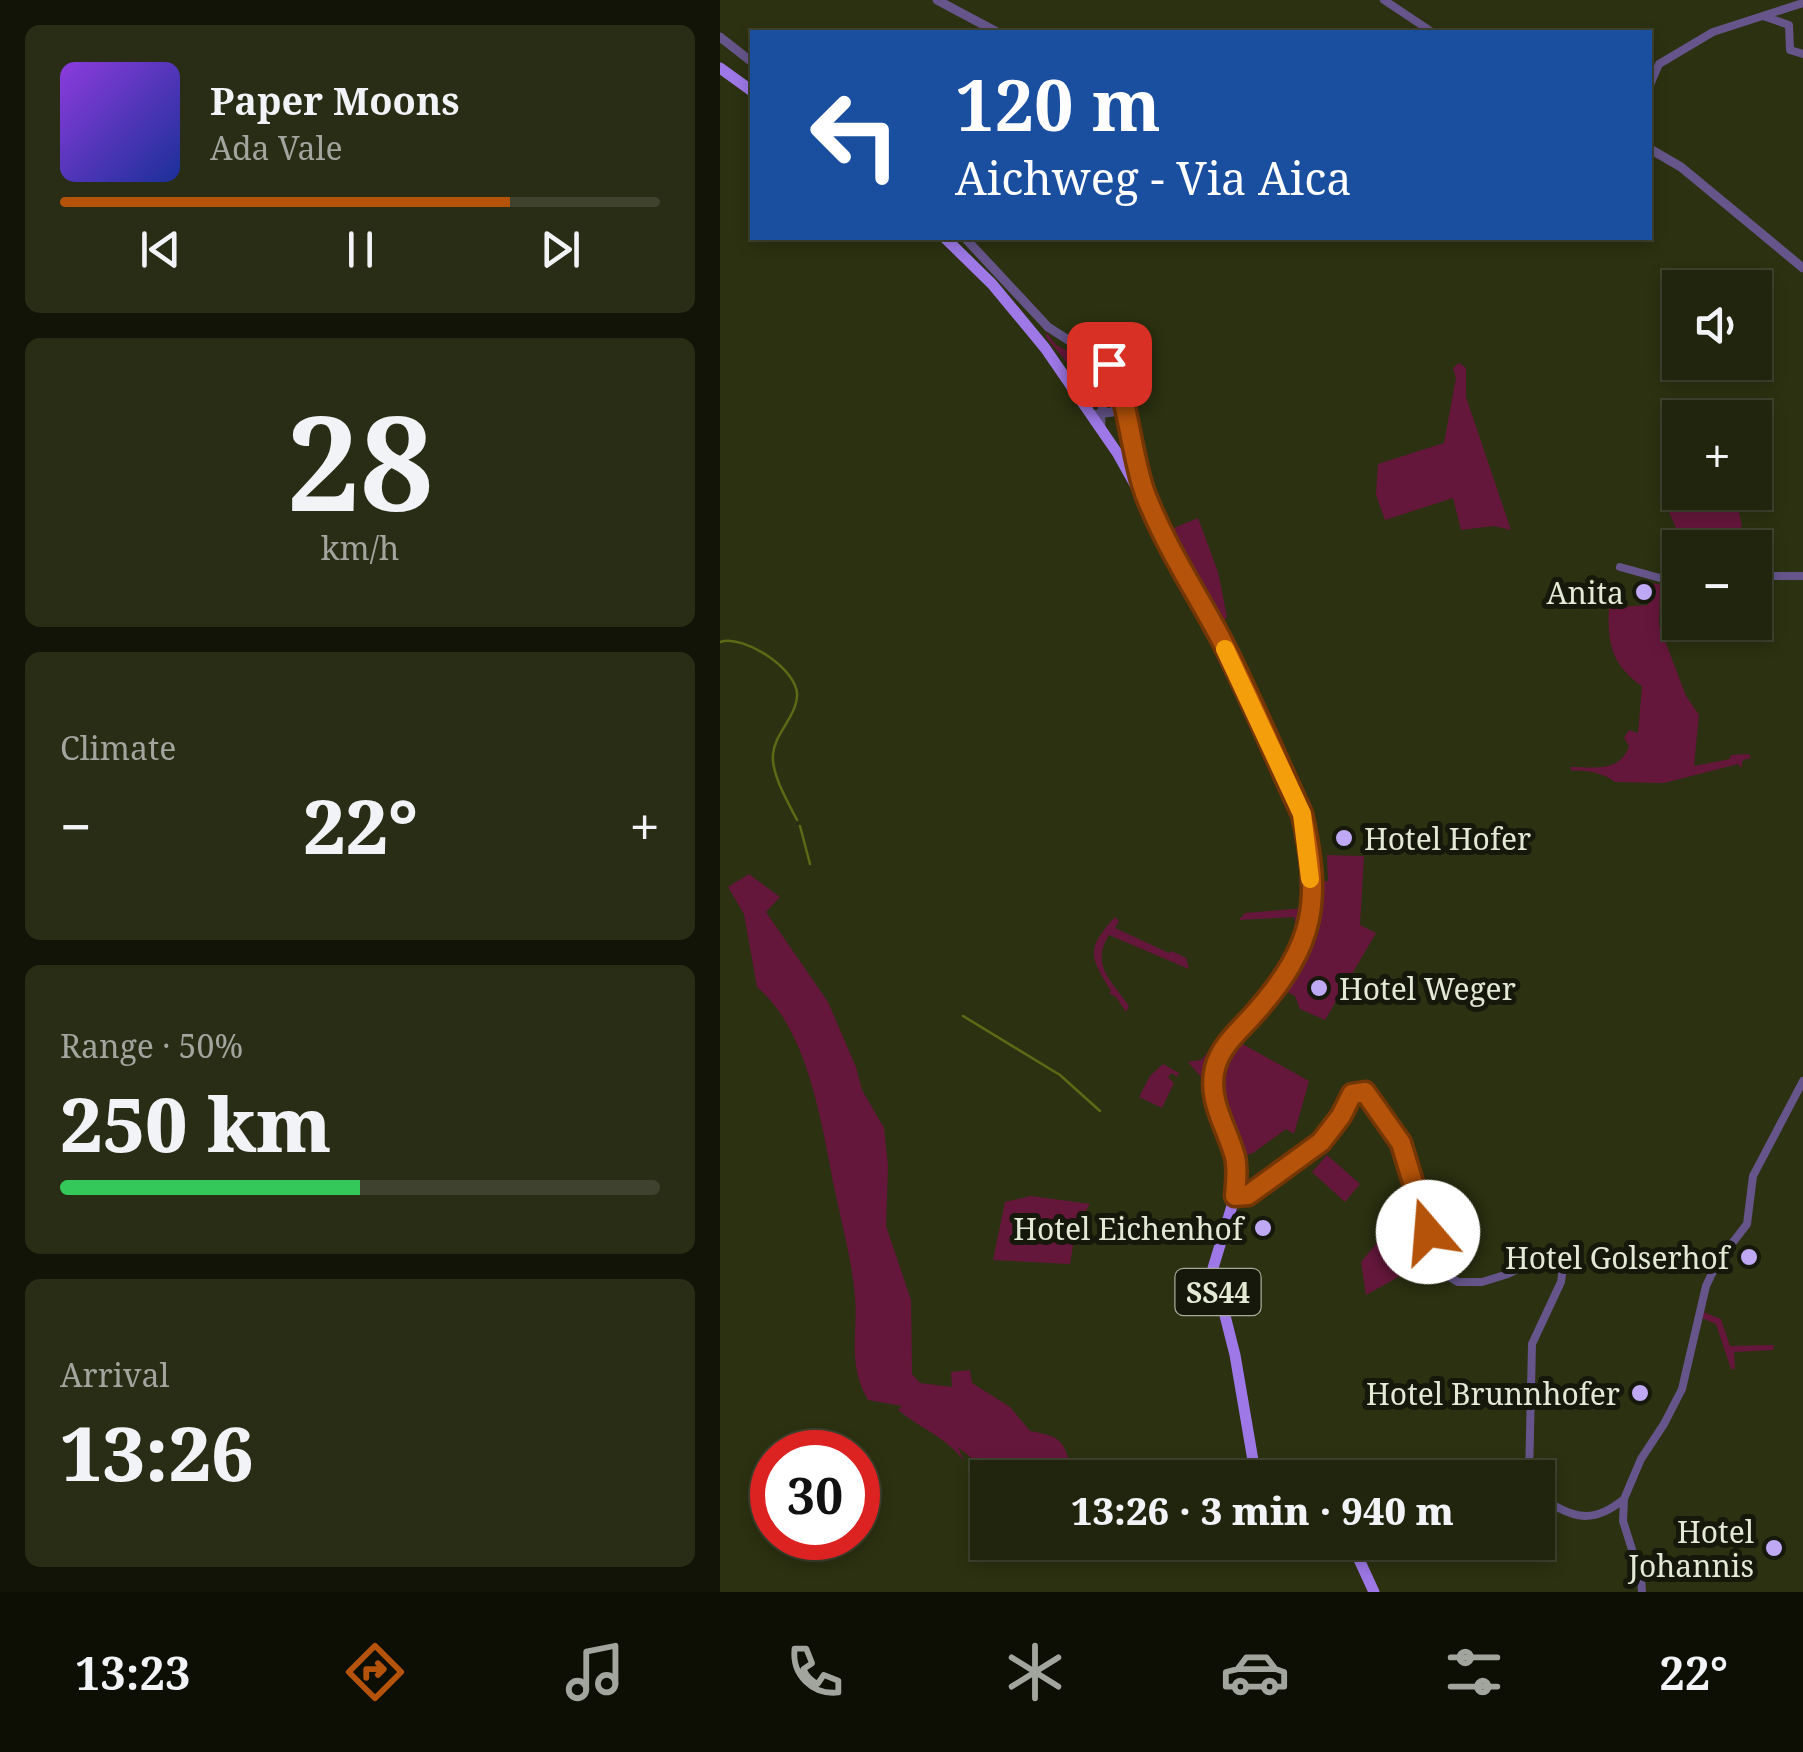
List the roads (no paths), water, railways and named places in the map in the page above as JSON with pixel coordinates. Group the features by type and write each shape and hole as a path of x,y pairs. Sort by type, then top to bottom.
{"main road":[{"path":"720,68 750,90"},
{"name":"SS44","path":"948,240 992,284 1072,383 1103,430 1236,671 1302,814 1312,911 1301,947 1275,990 1224,1047 1212,1079 1236,1166 1235,1196 1213,1268 1235,1355 1253,1460"},
{"path":"1359,1560 1374,1592"}],"street":[{"path":"937,0 993,30"},
{"path":"1384,0 1429,30"},
{"path":"1652,80 1659,64 1718,30 1803,2"},
{"path":"1760,15 1789,26 1790,50 1803,54"},
{"path":"720,37 750,60"},
{"path":"1652,151 1681,167 1803,268"},
{"path":"967,240 1048,327 1112,369 1121,389 1132,455 1160,528"},
{"path":"1098,358 1109,378 1100,415 1103,430"},
{"path":"1072,383 1095,392 1106,386 1109,378"},
{"path":"1100,415 1115,410 1121,389"},
{"path":"1087,407 1100,415"},
{"path":"1620,568 1662,578"},
{"path":"1772,576 1803,576"},
{"path":"1642,1592 1623,1521 1624,1499 1640,1459 1682,1389 1706,1286 1716,1263 1747,1224 1753,1176 1803,1081"},
{"path":"1235,1196 1248,1195 1321,1142 1352,1094 1365,1092 1401,1143 1428,1229 1429,1258 1436,1269 1458,1282 1482,1282 1547,1254 1560,1258 1561,1282 1532,1344 1530,1460"},
{"path":"1555,1505 1595,1517 1624,1499"}],"waterway":[{"path":"720,642 742,643 768,656 795,686 796,704 777,739 773,762 797,820"},
{"path":"800,826 810,864"},
{"path":"963,1016 1060,1075 1100,1111"}],"place":[{"name":"Anita","path":"1644,592"},
{"name":"Hotel Hofer","path":"1344,838"},
{"name":"Hotel Weger","path":"1319,988"},
{"name":"Hotel Eichenhof","path":"1263,1228"},
{"name":"Hotel Golserhof","path":"1749,1257"},
{"name":"Hotel Brunnhofer","path":"1640,1393"},
{"name":"Hotel Johannis","path":"1774,1548"}]}
